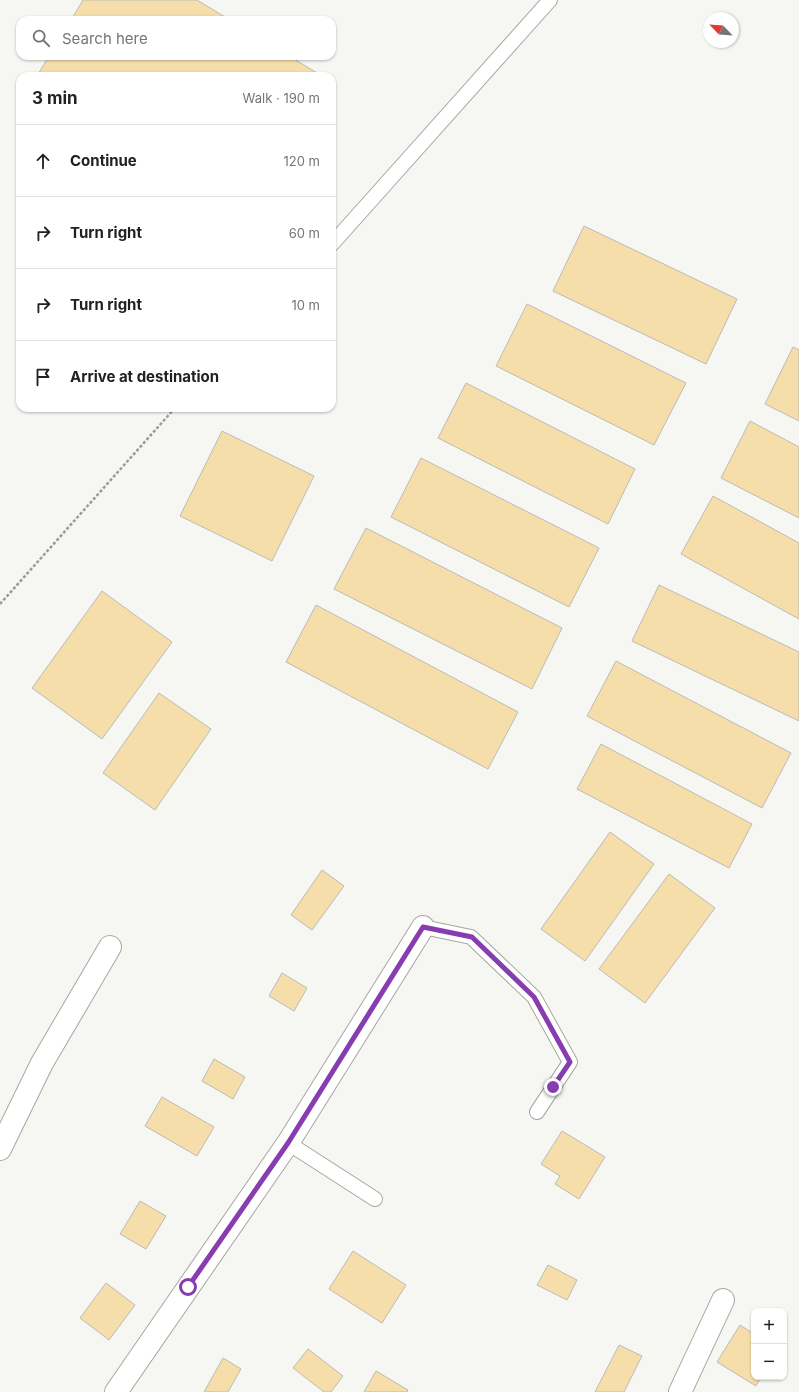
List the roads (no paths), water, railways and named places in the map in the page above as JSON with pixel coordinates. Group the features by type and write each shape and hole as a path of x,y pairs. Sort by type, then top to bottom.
{"street":[{"path":"116,1392 288,1143 423,927"},
{"path":"0,1149 42,1063 110,946"},
{"path":"680,1392 723,1300"}],"lane":[{"path":"336,240 550,0"},
{"path":"423,927 472,937 534,997 570,1062 537,1112"},
{"path":"288,1143 375,1199"}]}
